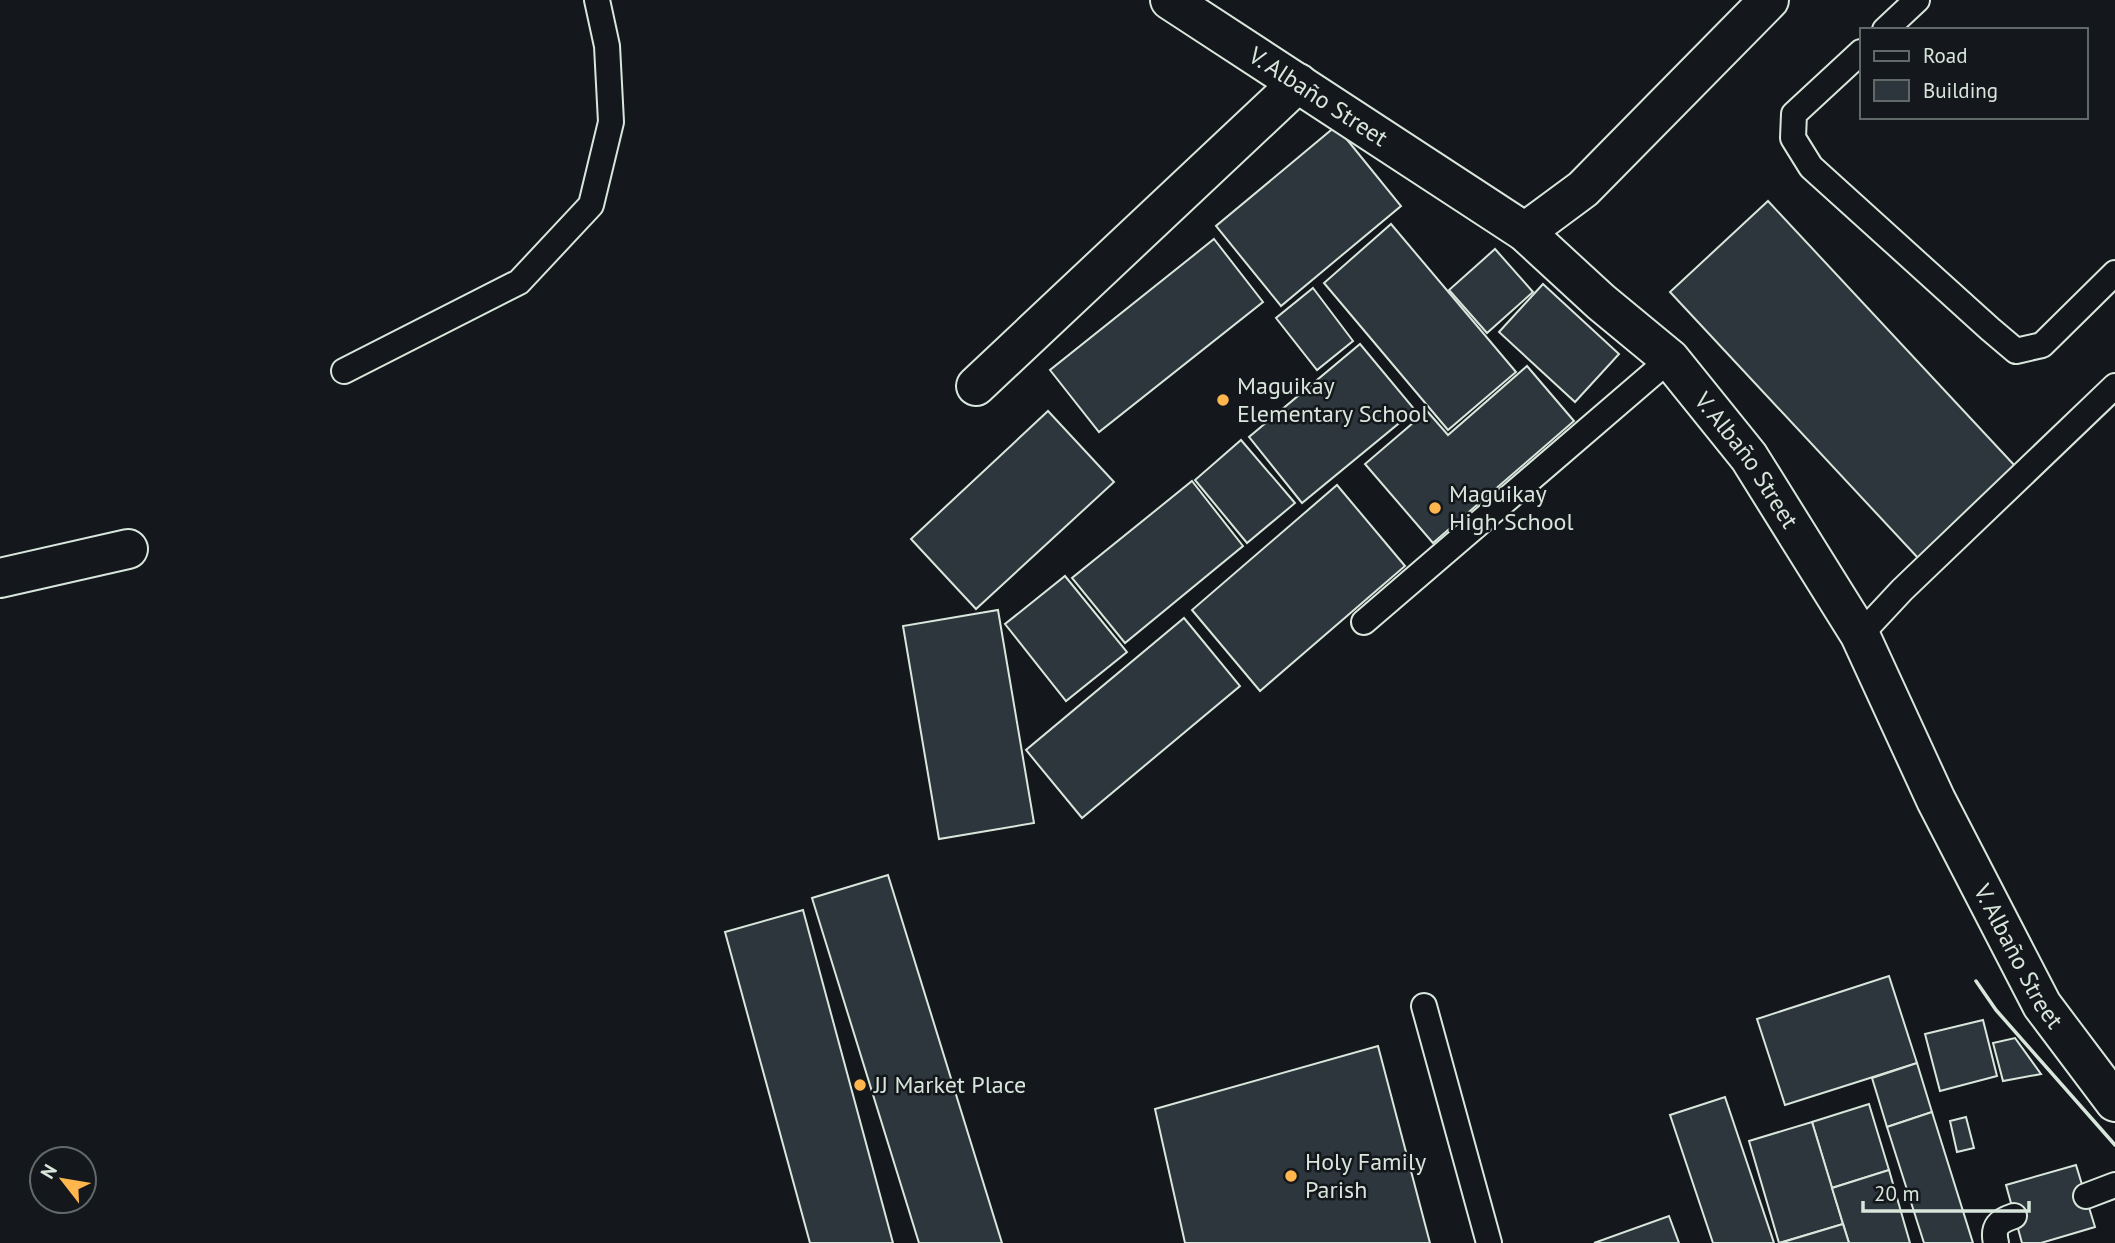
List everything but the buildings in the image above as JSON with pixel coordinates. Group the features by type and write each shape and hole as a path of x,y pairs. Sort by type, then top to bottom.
{"street":[{"name":"V. Albaño Street","path":"1170,0 1525,232 1601,302 1670,359 1749,457 1860,635 1936,800 2042,1005 2115,1102"},
{"path":"1525,232 1583,189 1769,0"},
{"path":"976,386 1298,83"},
{"path":"0,578 128,549"}],"lane":[{"path":"344,371 519,282 591,205 611,122 607,46 597,0"},
{"path":"1887,28 1917,0"},
{"path":"1860,53 1794,114 1793,138 1811,167 1990,329 2016,351 2042,345 2115,273"},
{"path":"1364,622 1670,359"},
{"path":"1860,635 1902,590 2115,386"},
{"path":"1423,1006 1489,1243"},
{"path":"2086,1196 2115,1185"},
{"path":"1996,1243 1993,1233 1996,1226 2001,1220 2014,1216"}],"wall":[{"path":"1976,981 1996,1010 2115,1145"}],"place":[{"name":"Maguikay Elementary School","path":"1223,400"},
{"name":"Maguikay High School","path":"1435,508"},
{"name":"JJ Market Place","path":"860,1085"},
{"name":"Holy Family Parish","path":"1291,1176"}]}
